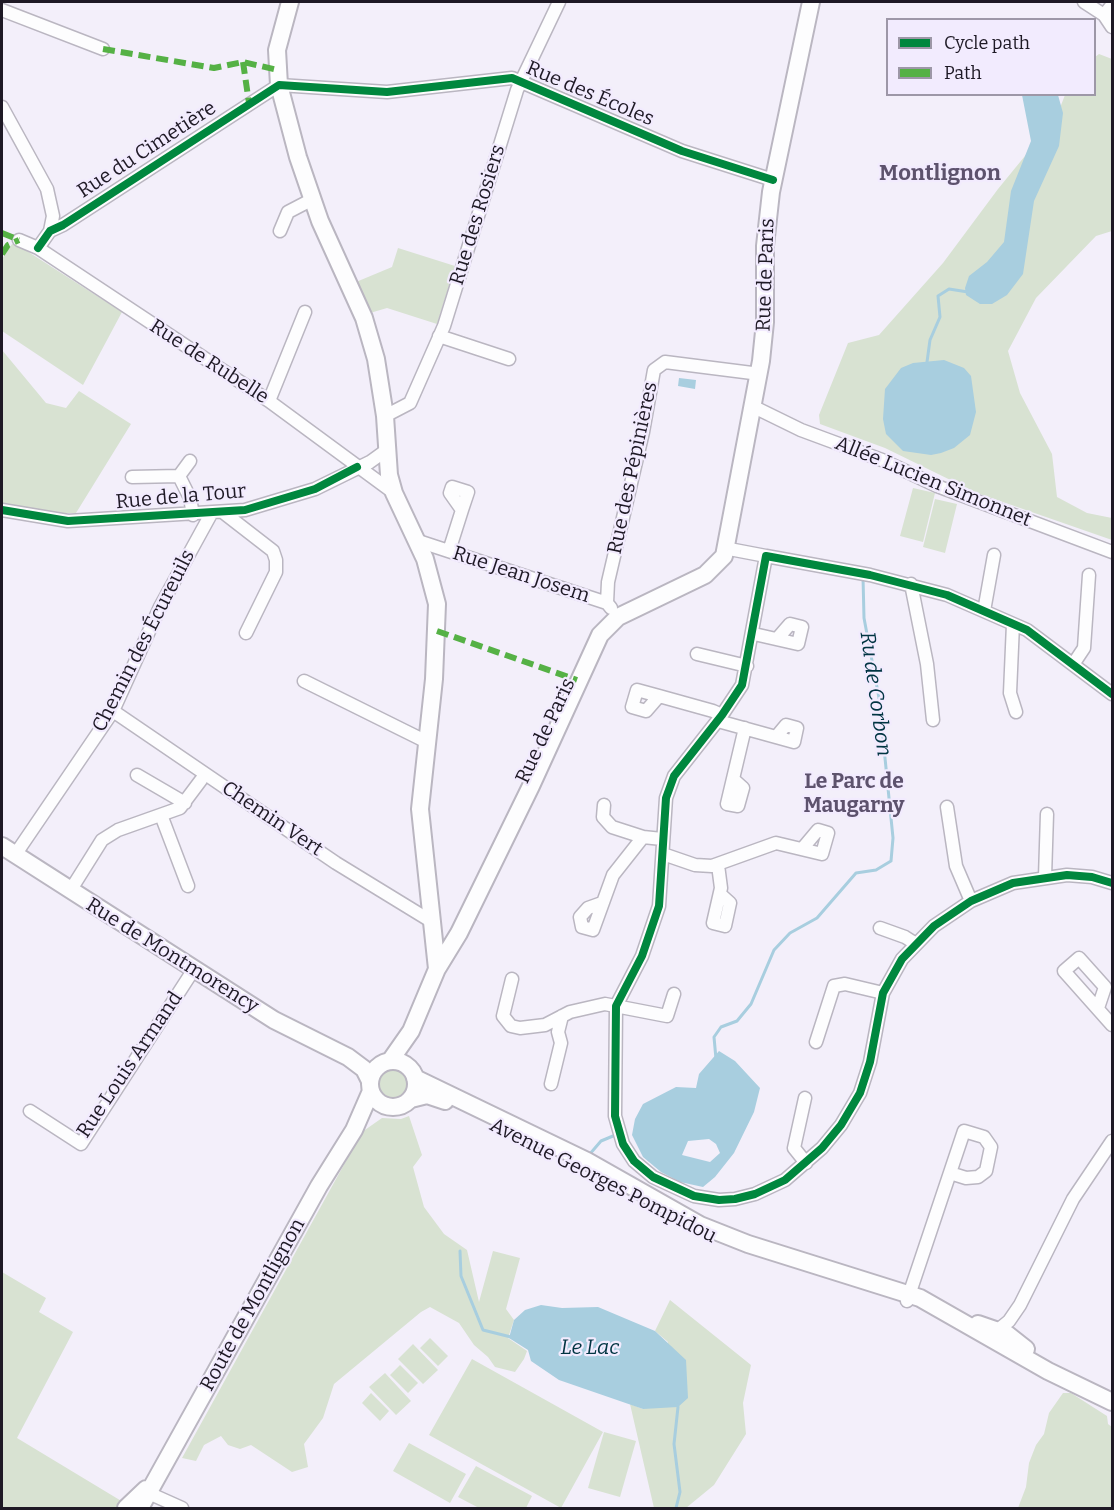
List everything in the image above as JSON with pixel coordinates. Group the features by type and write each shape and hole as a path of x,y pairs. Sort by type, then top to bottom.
{"main road":[{"path":"290,2 277,50 279,85 313,199 364,318 376,359 385,416 389,475 394,493 418,540 437,604 434,679 420,826 437,948"},
{"name":"Rue de Paris","path":"437,969 437,948 444,947 450,940 587,643 601,623 614,611 705,575 719,564 724,556 760,374 764,335 765,246 773,180 811,2"},
{"name":"Rue de Paris","path":"413,1073 408,1050 411,1031 437,969 459,933 521,807 597,641 614,611"},
{"name":"Rue de Montmorency","path":"8,851 274,1020 348,1057 368,1063 387,1062"},
{"name":"Rue de Paris","path":"387,1062 411,1031"},
{"name":"Rue de Montmorency","path":"348,1057 364,1069 371,1086"},
{"path":"387,1062 401,1063 413,1073 416,1089 411,1099 400,1106 388,1106 378,1101 371,1086 374,1071 387,1062"},
{"name":"Avenue Georges Pompidou","path":"413,1073 587,1161 690,1220 736,1240 908,1298 958,1318 1113,1402"},
{"name":"Route de Montlignon","path":"140,1509 319,1186 354,1130 371,1086"},
{"name":"Avenue Georges Pompidou","path":"411,1099 422,1096 436,1097 557,1153 704,1235 908,1298"},
{"name":"Route de Montlignon","path":"354,1130 372,1112 388,1106"},
{"name":"Route de Montlignon","path":"126,1509 150,1488"}],"street":[{"name":"Rue des Rosiers","path":"385,416 410,403 439,336 520,82 559,2"},
{"path":"1084,2 1110,11 1113,27"},
{"path":"2,10 103,49"},
{"name":"Rue des Écoles","path":"279,85 387,92 512,78 682,151 773,180"},
{"name":"Rue du Cimetière","path":"38,248 50,231 63,225 279,85"},
{"path":"2,107 47,189 53,216 50,231"},
{"path":"280,231 288,212 313,199"},
{"name":"Rue de Rubelle","path":"19,240 38,248 269,401 394,493"},
{"path":"269,401 304,312"},
{"path":"439,336 509,358"},
{"name":"Rue des Pépinières","path":"614,611 608,582 643,432 654,370 665,362 760,374"},
{"name":"Allée Lucien Simonnet","path":"754,407 801,430 882,460 937,486 1113,552"},
{"name":"Rue de la Tour","path":"2,510 68,521 210,514 245,510 315,489 370,462 388,449"},
{"path":"179,476 190,461"},
{"path":"132,477 179,476"},
{"path":"179,476 190,498 193,515"},
{"path":"449,551 462,510"},
{"path":"224,513 273,551 276,560 276,572 246,633"},
{"name":"Chemin des Écureuils","path":"8,851 113,711 160,607 210,514"},
{"name":"Rue Jean Josem","path":"418,540 614,611"},
{"path":"724,548 911,584 947,595 1027,630 1113,694"},
{"path":"984,611 994,555"},
{"path":"766,556 754,634 742,685 720,718 674,776 666,798 659,906 642,956 616,1006 615,1116 634,1161 653,1177 694,1196 727,1200 755,1194 785,1180 806,1163 841,1125 860,1093 870,1062 883,993 902,959 934,926 971,901 1013,884 1045,877 1088,876 1113,883"},
{"path":"1074,663 1084,648 1089,575"},
{"path":"911,584 927,664 933,720"},
{"path":"1013,624 1010,693 1016,712"},
{"path":"754,634 777,639"},
{"path":"697,654 747,666"},
{"path":"304,681 427,742"},
{"path":"659,696 776,737"},
{"name":"Chemin Vert","path":"113,711 336,863 434,924"},
{"path":"733,779 745,728"},
{"path":"137,775 185,803"},
{"path":"70,891 102,840 118,830 180,808 201,780"},
{"path":"604,805 603,817 612,827 643,837 662,839"},
{"path":"947,807 956,866 971,901"},
{"path":"161,814 188,886"},
{"path":"1045,877 1047,814"},
{"path":"602,903 613,875 643,837"},
{"path":"663,854 694,865 718,865 776,843 802,849"},
{"path":"718,865 722,877 720,894"},
{"path":"880,928 905,937 916,944"},
{"name":"Rue Louis Armand","path":"30,1111 81,1144 194,969"},
{"path":"512,979 503,1016 511,1026 531,1028 593,1006 616,1006 667,1016 674,994"},
{"path":"816,1042 834,986 845,984 883,993"},
{"path":"1098,1008 1113,1025"},
{"path":"551,1084 561,1043 558,1032 562,1016"},
{"path":"805,1098 794,1148 806,1163"},
{"path":"1002,1340 1009,1321 1020,1305 1073,1199 1110,1148"},
{"path":"908,1298 950,1173"},
{"path":"1002,1340 1013,1327 1020,1305"},
{"path":"150,1488 182,1509"}],"green space":[{"path":"1099,54 1112,59 1112,231 1096,236 1036,298 1008,351 1020,393 1052,454 1057,497 1087,513 1112,518 1112,540 977,493 885,448 820,424 819,415 848,343 879,335 943,263 998,189 1056,118 1065,96 1096,96 1096,56"},
{"path":"12,244 16,244 122,312 83,385 2,331 2,259"},
{"path":"398,248 455,266 437,324 387,308 370,313 356,282 392,267"},
{"path":"2,350 46,403 66,408 79,391 131,424 76,513 60,513 2,503"},
{"path":"913,488 935,493 923,542 900,536"},
{"path":"935,499 957,504 945,553 923,547"},
{"path":"393,1068 404,1072 408,1083 404,1094 393,1098 382,1094 378,1083 382,1072"},
{"path":"409,1116 422,1155 413,1167 424,1207 444,1234 467,1250 479,1302 493,1251 520,1258 506,1309 514,1320 508,1338 527,1351 524,1359 515,1372 495,1367 488,1357 474,1345 459,1323 430,1307 334,1384 323,1418 304,1444 308,1467 292,1472 251,1445 240,1449 228,1445 221,1436 204,1445 196,1461 182,1458 362,1132 382,1118 401,1119"},
{"path":"2,1272 46,1298 39,1312 73,1332 17,1438 128,1505 126,1508 2,1508"},
{"path":"670,1300 751,1365 743,1403 746,1434 714,1485 686,1508 654,1508 630,1404 643,1409 668,1342 655,1331"},
{"path":"430,1338 448,1356 438,1366 420,1348"},
{"path":"413,1344 438,1370 423,1384 398,1359"},
{"path":"472,1359 603,1432 561,1508 429,1435"},
{"path":"400,1365 418,1383 408,1393 390,1375"},
{"path":"385,1373 411,1401 396,1415 369,1387"},
{"path":"371,1393 389,1411 380,1421 362,1403"},
{"path":"1063,1393 1071,1393 1107,1416 1108,1424 1112,1427 1112,1508 1018,1508 1026,1487 1029,1463 1036,1445 1044,1434 1049,1413"},
{"path":"604,1432 636,1441 620,1497 588,1488"},
{"path":"409,1443 466,1474 450,1503 393,1471"},
{"path":"476,1466 532,1496 526,1508 479,1508 458,1497"}],"water":[{"path":"1022,96 1058,96 1063,113 1059,146 1034,201 1023,274 1007,295 992,304 980,304 966,295 965,288 969,276 987,262 1004,242 1011,191 1031,141"},
{"path":"944,360 964,368 971,376 976,412 970,435 954,448 941,453 931,455 903,451 886,434 883,419 885,389 901,368 913,363"},
{"path":"679,378 696,380 695,389 678,386"},
{"path":"719,1051 735,1061 760,1088 754,1112 734,1153 715,1177 703,1187 680,1182 661,1172 643,1157 632,1135 635,1119 643,1104 676,1087 696,1088 699,1074","holes":["709,1139 716,1144 720,1153 710,1162 682,1155 688,1141"]},
{"name":"Le Lac","path":"541,1305 562,1308 598,1307 655,1331 686,1360 688,1398 678,1407 643,1409 559,1380 531,1361 528,1350 509,1338 514,1320 525,1310"}],"waterway":[{"path":"927,362 930,340 940,317 938,296 949,289 968,292"},
{"name":"Ru de Corbon","path":"716,1059 714,1037 721,1027 737,1021 751,1004 774,950 790,933 817,918 856,873 876,870 891,861 893,838 879,698 864,618 863,577"},
{"name":"Ru de Corbon","path":"589,1155 601,1141 613,1136"},
{"name":"Ru de Corbon","path":"460,1251 461,1276 483,1330 511,1337"},
{"name":"Ru de Corbon","path":"676,1403 678,1407 674,1444 680,1492 676,1508"}],"marked path":[{"path":"103,49 214,68 243,62 278,70"},
{"path":"243,62 249,103"},
{"path":"2,233 19,240"},
{"path":"2,254 8,245 19,240"},
{"path":"437,631 577,680"}],"cycle path":[{"path":"38,248 50,231 63,225 279,85 387,92 512,78 682,151 773,180"},
{"path":"2,510 68,521 245,510 315,489 357,467"},
{"path":"1112,694 1027,630 947,595 870,575 766,556 742,685 722,715 674,776 666,798 659,906 642,956 616,1006 615,1116 623,1144 634,1161 653,1177 694,1196 719,1200 735,1199 755,1194 785,1180 822,1148 841,1125 860,1093 870,1062 883,993 902,959 934,926 971,901 1013,883 1067,875 1092,877 1112,883"}],"district":[{"name":"Montlignon","path":"940,174"},
{"name":"Le Parc de Maugarny","path":"854,794"}]}
